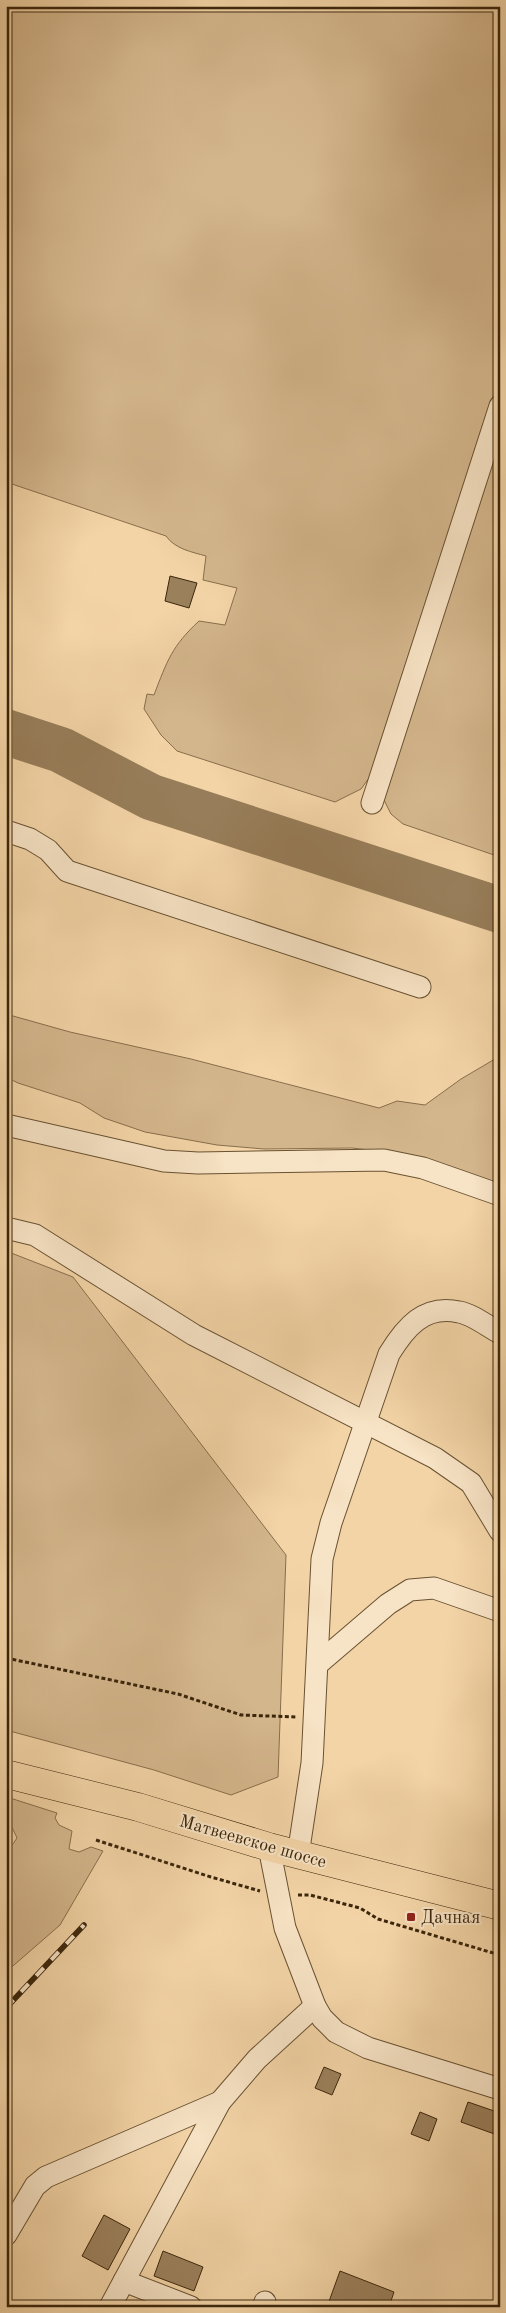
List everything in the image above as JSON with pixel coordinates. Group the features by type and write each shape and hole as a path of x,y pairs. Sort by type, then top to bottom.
{"main road":[{"name":"Матвеевское шоссе","path":"9,1779 138,1807 298,1855 500,1906"}],"street":[{"path":"372,802 500,406"},
{"path":"6,831 30,839 48,850 67,871 420,987"},
{"path":"6,1125 164,1161 198,1163 384,1160 423,1168 500,1195"},
{"path":"6,1228 35,1235 194,1335 435,1458 471,1483 500,1531"},
{"path":"298,1855 312,1763 319,1662 322,1558 331,1522 389,1354 401,1334 419,1318 438,1310 460,1312 500,1333"},
{"path":"319,1662 388,1604 410,1590 434,1588 500,1611"},
{"path":"269,1847 285,1928 315,2006 322,2018 336,2032 368,2048 500,2089"},
{"path":"110,2307 220,2102 258,2058 315,2006"},
{"path":"6,2235 35,2186 46,2177 220,2102"},
{"path":"124,2281 191,2307"}],"path":[{"path":"6,1658 178,1694 241,1715 315,1718"}],"shaded area":[{"path":"6,6 500,6 500,377 369,778 361,789 335,802 177,751 161,735 144,709 147,694 154,695 171,655 182,638 199,621 225,625 237,588 203,580 206,556 179,547 166,536 6,482"},
{"path":"500,423 500,857 403,824 391,814 384,800"},
{"path":"6,1014 70,1032 191,1059 379,1108 397,1101 425,1105 461,1079 500,1056 500,1185 413,1155 352,1148 264,1149 217,1145 145,1132 104,1118 80,1103 18,1083 6,1077"},
{"path":"6,1251 73,1277 286,1555 278,1777 231,1795 154,1770 6,1730"},
{"path":"10,1798 57,1813 55,1818 59,1825 72,1831 69,1849 79,1852 91,1847 103,1851 60,1925 6,1972 6,1854 17,1838 7,1814"}],"building":[{"path":"170,576 197,583 189,608 165,601"},
{"path":"324,2067 341,2074 332,2095 315,2088"},
{"path":"468,2102 500,2113 500,2136 461,2122"},
{"path":"420,2112 437,2119 429,2141 411,2134"},
{"path":"104,2215 130,2229 108,2270 82,2256"},
{"path":"163,2251 203,2267 194,2291 154,2276"},
{"path":"340,2271 394,2292 389,2307 327,2307"}],"taxiway":[{"path":"6,732 61,750 151,797 500,910"}],"railway":[{"path":"6,2008 84,1925"}],"place":[{"name":"Дачная","path":"411,1917"}]}
